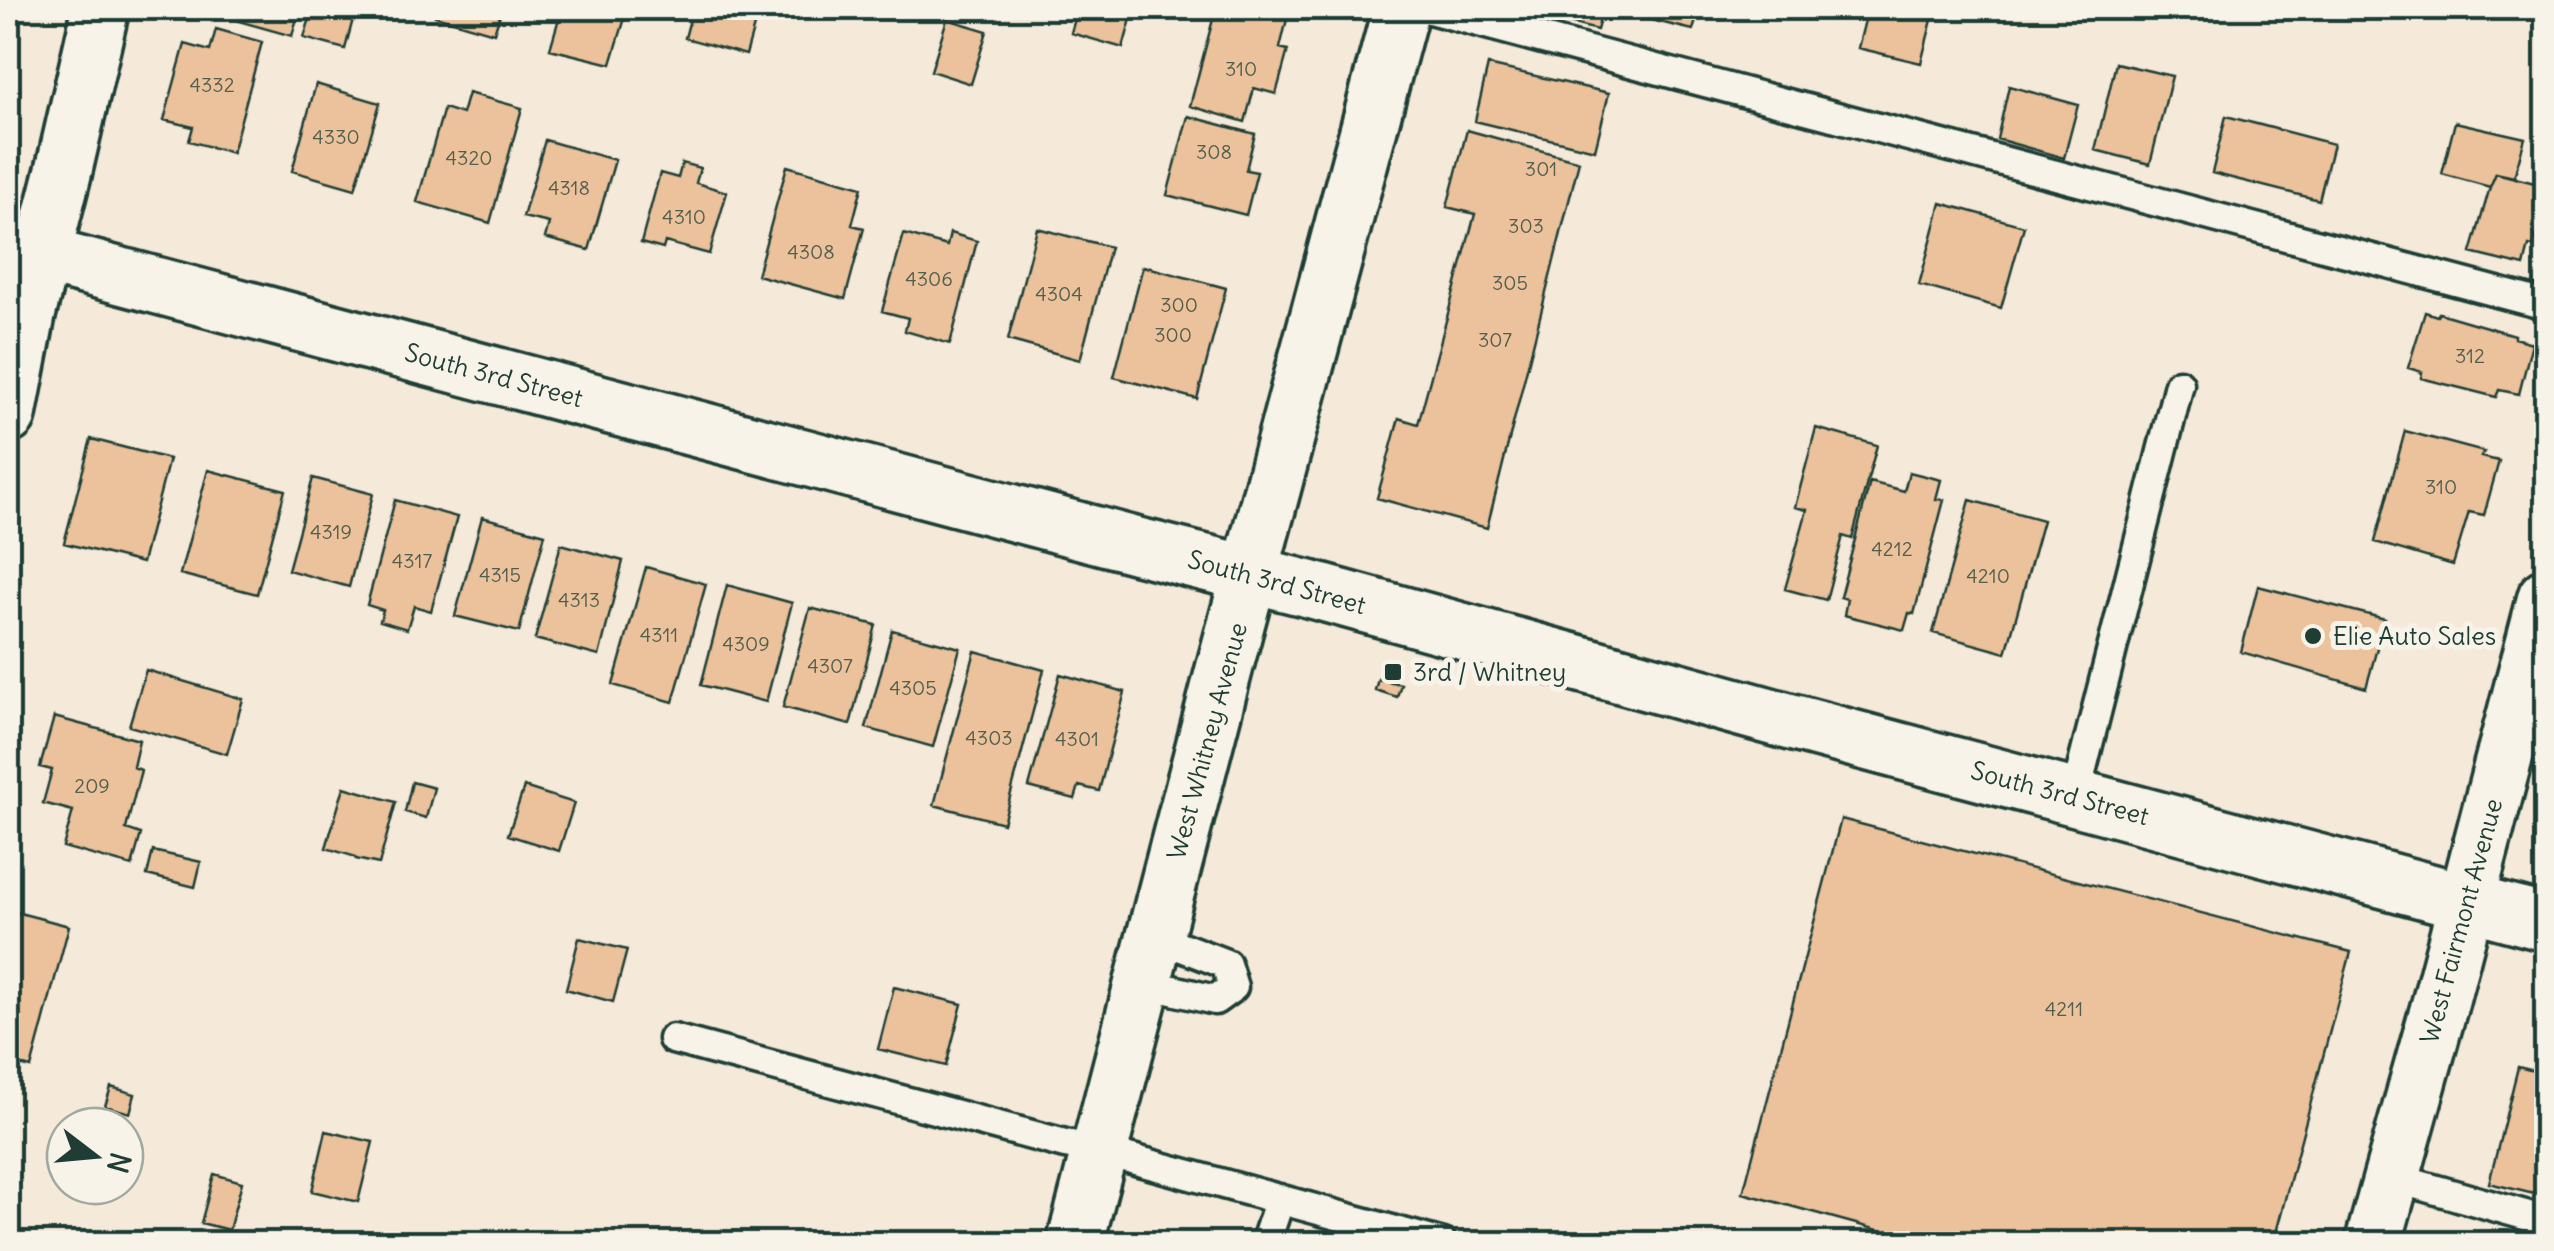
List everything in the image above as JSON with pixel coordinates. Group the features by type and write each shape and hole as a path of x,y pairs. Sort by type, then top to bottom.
{"main road":[{"path":"8,415 24,250 64,170 101,8"},
{"name":"West Whitney Avenue","path":"1075,1244 1401,8"},
{"name":"South 3rd Street","path":"24,250 2546,922"},
{"name":"West Fairmont Avenue","path":"2373,1244 2546,597"}],"lane":[{"path":"1426,8 2546,305"},
{"path":"2075,796 2179,384"},
{"path":"673,1038 1443,1244"},
{"path":"2392,1177 2546,1221"},
{"path":"1265,1244 1280,1200"}],"building":[{"path":"8,8 22,8 8,61"},
{"path":"219,8 300,8 292,36 217,15"},
{"path":"313,8 356,8 345,49 304,38"},
{"path":"437,8 502,8 494,33 435,16"},
{"path":"562,8 628,8 611,64 550,49"},
{"path":"693,8 759,8 746,55 685,38"},
{"path":"1078,8 1134,8 1123,48 1071,33"},
{"path":"1216,8 1260,8 1288,15 1280,48 1288,50 1276,94 1254,88 1245,122 1190,106"},
{"path":"1510,8 1603,8 1597,30"},
{"path":"1647,8 1700,8 1693,30 1643,18"},
{"path":"1868,8 1935,8 1921,63 1858,48"},
{"path":"947,19 987,31 971,84 931,71"},
{"path":"216,29 262,42 232,153 189,141 193,127 164,120 185,44 210,51"},
{"path":"2116,63 2172,76 2150,164 2095,150"},
{"path":"1488,65 1609,93 1595,150 1475,121"},
{"path":"316,84 380,103 355,189 292,171"},
{"path":"2009,86 2078,105 2064,158 1997,139"},
{"path":"468,93 522,108 490,223 417,202 444,108 462,114"},
{"path":"1188,116 1255,134 1246,170 1257,172 1246,215 1167,195"},
{"path":"2226,116 2333,144 2319,200 2212,173"},
{"path":"2455,122 2525,138 2514,177 2496,173 2490,187 2442,174"},
{"path":"1467,130 1579,161 1487,528 1377,498 1399,418 1418,424 1475,214 1447,207"},
{"path":"545,140 615,160 589,250 545,238 549,223 523,217"},
{"path":"682,163 700,168 696,183 727,192 709,254 665,242 663,249 641,243 660,173 678,178"},
{"path":"787,166 862,187 852,225 864,228 845,299 757,275"},
{"path":"2496,173 2546,186 2536,219 2541,220 2524,266 2471,253"},
{"path":"1941,203 2024,226 2001,308 1919,285"},
{"path":"1037,228 1110,247 1080,360 1008,340"},
{"path":"950,233 977,241 950,344 905,331 908,318 882,311 904,234 947,246"},
{"path":"1143,266 1226,288 1197,399 1114,377"},
{"path":"2425,312 2532,343 2519,394 2499,390 2496,397 2421,378 2422,372 2408,368"},
{"path":"1816,428 1877,445 1852,539 1843,536 1826,600 1785,589 1807,510 1795,507"},
{"path":"2405,431 2484,452 2481,457 2499,461 2484,515 2469,512 2453,565 2375,542"},
{"path":"91,439 169,459 142,563 64,543"},
{"path":"208,470 285,490 257,594 180,574"},
{"path":"1909,472 1941,480 1936,499 1944,500 1914,614 1909,613 1904,630 1844,615 1847,599 1840,597 1870,482 1904,491"},
{"path":"313,478 373,494 349,587 288,570"},
{"path":"395,500 457,517 431,611 414,606 407,629 380,621 383,610 367,605"},
{"path":"1970,500 2043,520 2006,653 1933,633"},
{"path":"482,517 545,534 519,632 455,616"},
{"path":"561,544 623,561 599,656 535,639"},
{"path":"646,567 706,584 673,702 613,685"},
{"path":"727,585 792,603 766,702 701,685"},
{"name":"Elie Auto Sales","path":"2258,586 2385,619 2366,688 2241,652"},
{"path":"810,608 876,625 850,725 783,707"},
{"path":"892,630 960,648 933,747 866,728"},
{"path":"975,651 1044,670 1003,823 934,805"},
{"path":"146,670 243,699 227,754 129,726"},
{"path":"1060,674 1125,692 1099,791 1079,786 1075,799 1029,787"},
{"path":"1378,679 1401,684 1397,697 1375,690"},
{"path":"54,717 139,740 133,767 141,770 126,829 141,834 132,866 63,847 73,811 43,803 52,770 40,767"},
{"path":"412,782 434,788 426,818 405,812"},
{"path":"344,787 396,802 379,864 326,848"},
{"path":"524,787 574,803 559,851 508,835"},
{"path":"1841,819 2351,952 2273,1244 1929,1244 1743,1193"},
{"path":"153,851 201,862 195,887 147,875"},
{"path":"8,910 69,926 31,1068 8,1062"},
{"path":"579,938 627,950 613,1002 566,989"},
{"path":"894,987 962,1004 946,1066 878,1049"},
{"path":"2518,1067 2546,1074 2546,1197 2489,1183"},
{"path":"111,1087 135,1094 132,1106 105,1106"},
{"path":"326,1131 373,1142 358,1202 312,1191"},
{"path":"214,1174 242,1182 229,1230 201,1223"}],"place":[{"name":"Elie Auto Sales","path":"2313,636"},
{"name":"3rd / Whitney","path":"1393,672"}]}
